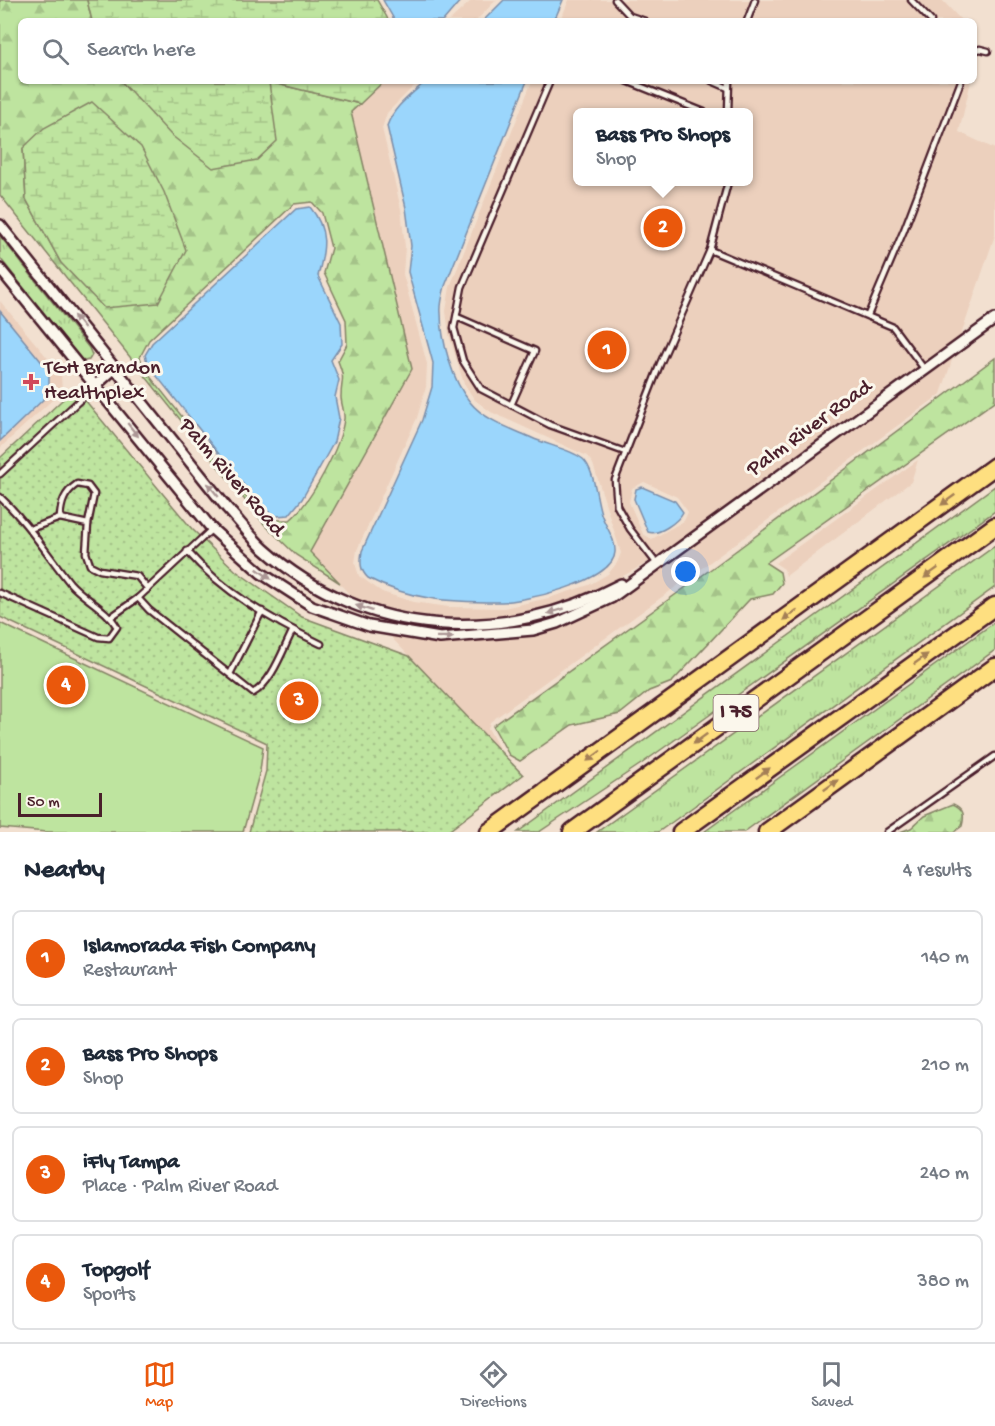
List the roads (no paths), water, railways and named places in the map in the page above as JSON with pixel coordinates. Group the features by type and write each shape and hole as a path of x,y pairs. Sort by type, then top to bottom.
{"highway":[{"path":"489,832 995,466"},
{"name":"I 75","path":"572,832 995,526"},
{"path":"681,832 995,606"},
{"path":"767,832 995,667"}],"street":[{"name":"Palm River Road","path":"0,225 263,548 306,580 358,607 423,624 502,622 549,613 594,599 647,571"},
{"name":"Palm River Road","path":"0,269 212,529 261,573 312,606 369,626 440,638 493,636 557,623 611,598 995,319"},
{"path":"96,386 115,368"}],"lane":[{"path":"615,0 630,16 636,18"},
{"path":"748,18 755,0"},
{"path":"911,0 928,18"},
{"path":"977,50 988,51"},
{"path":"549,84 462,287 454,328 463,361 482,389 550,425 624,452"},
{"path":"634,84 694,108"},
{"path":"719,84 728,88"},
{"path":"728,108 729,84"},
{"path":"868,315 904,230 960,84"},
{"path":"657,564 630,529 617,506 615,480 624,452 710,250 727,186"},
{"path":"710,250 893,327 926,370"},
{"path":"456,317 535,351 511,405"},
{"path":"0,474 96,386"},
{"path":"60,518 62,502 69,489 77,484 87,486 94,494 88,524 87,553 90,565 100,570 137,576 148,589"},
{"path":"0,497 30,529 72,584 111,617 117,627 109,638 98,637 0,593"},
{"path":"30,529 60,518 88,524"},
{"path":"111,617 138,598 212,529"},
{"path":"188,551 203,569 262,611 321,644"},
{"path":"138,598 149,610 253,693 260,689 293,630"},
{"path":"230,674 262,611"},
{"path":"887,832 995,756"}],"water":[{"path":"383,0 461,0 446,18 393,18"},
{"path":"504,0 563,0 555,18 486,18"},
{"path":"423,84 526,84 445,286 441,306 443,335 449,360 458,383 470,402 483,414 499,423 538,441 572,452 587,463 592,476 602,515 614,542 615,552 611,563 599,573 583,581 544,595 496,602 430,598 383,585 368,578 361,566 362,551 422,420 432,387 433,363 408,272 411,246 406,208 387,126 398,107"},
{"path":"310,207 320,224 324,240 318,276 341,323 342,344 331,360 339,380 335,397 339,418 334,442 302,499 289,515 276,516 262,508 148,365 145,355 152,343 296,209"},
{"name":"TGH Brandon Healthplex","path":"0,311 49,371 49,394 0,441"},
{"path":"642,487 675,501 683,512 672,524 662,530 648,532 634,499 636,489"}],"place":[{"name":"Bass Pro Shops","path":"663,228"},
{"name":"Islamorada Fish Company","path":"607,350"},
{"name":"TGH Brandon Healthplex","path":"31,382"},
{"name":"Topgolf","path":"66,685"},
{"name":"iFly Tampa","path":"299,701"}]}
